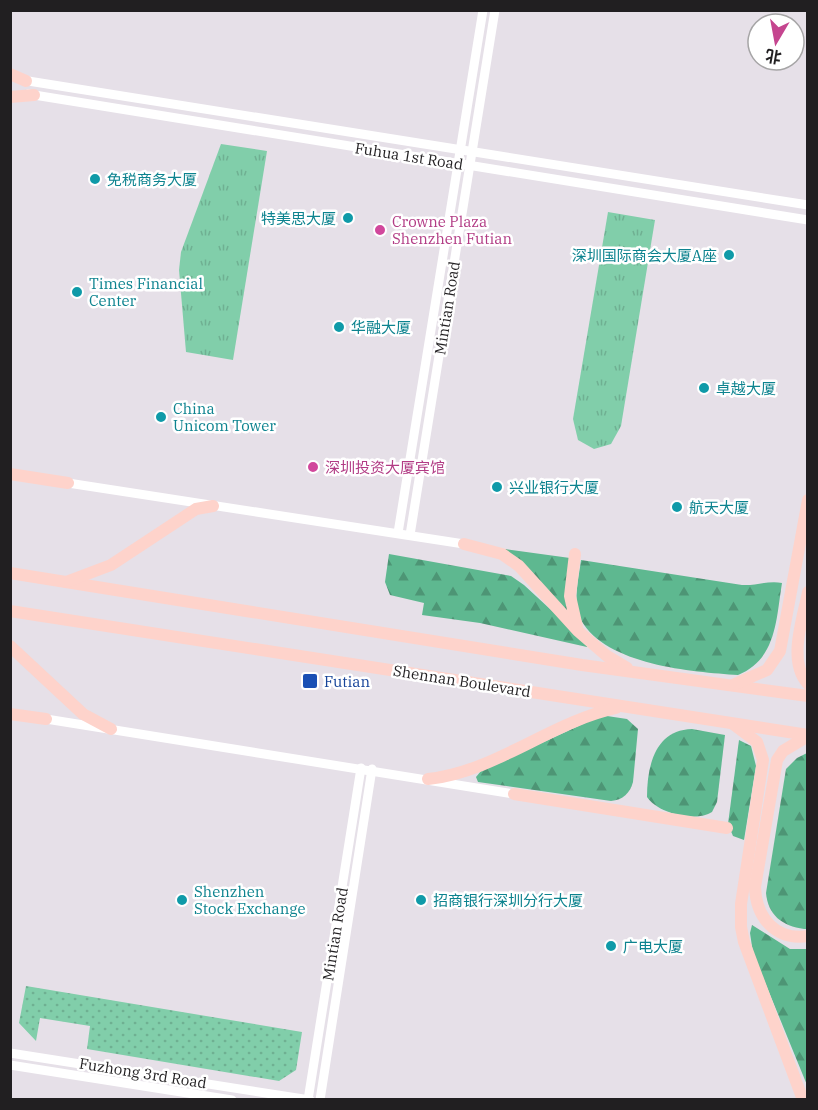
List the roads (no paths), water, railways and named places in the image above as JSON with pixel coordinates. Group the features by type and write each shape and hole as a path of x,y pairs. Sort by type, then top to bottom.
{"main road":[{"path":"10,76 26,81"},
{"path":"10,97 34,95"},
{"path":"10,474 68,483"},
{"path":"731,685 767,670 780,651 807,500"},
{"path":"62,583 111,565 191,512 213,506"},
{"path":"464,544 502,554 519,566 578,631 607,656 633,672"},
{"path":"575,554 570,596 578,631"},
{"path":"10,573 633,672 807,696"},
{"path":"807,592 797,657 800,673 807,684"},
{"name":"Shennan Boulevard","path":"10,611 807,735"},
{"path":"10,646 83,714 111,729"},
{"path":"428,779 460,772 592,713 624,706"},
{"path":"10,714 46,719"},
{"path":"731,723 757,742 763,760 741,904 742,935 803,1100"},
{"path":"807,735 783,750 777,760 755,887 760,914 772,928 788,936 807,936"},
{"path":"514,794 727,828"}],"street":[{"name":"Mintian Road","path":"398,533 483,10"},
{"name":"Mintian Road","path":"410,535 495,10"},
{"name":"Fuhua 1st Road","path":"26,81 807,205"},
{"name":"Fuhua 1st Road","path":"10,91 807,220"},
{"path":"68,483 464,544"},
{"path":"46,719 372,769 514,794"},
{"name":"Mintian Road","path":"309,1099 361,768"},
{"name":"Mintian Road","path":"320,1100 372,769"},
{"name":"Fuzhong 3rd Road","path":"10,1053 309,1099"},
{"name":"Fuzhong 3rd Road","path":"10,1065 232,1100"}],"place":[{"name":"免税商务大厦","path":"95,179"},
{"name":"特美思大厦","path":"348,218"},
{"name":"Crowne Plaza Shenzhen Futian","path":"380,230"},
{"name":"深圳国际商会大厦A座","path":"729,255"},
{"name":"Times Financial Center","path":"77,292"},
{"name":"华融大厦","path":"339,327"},
{"name":"卓越大厦","path":"704,388"},
{"name":"China Unicom Tower","path":"161,417"},
{"name":"深圳投资大厦宾馆","path":"313,467"},
{"name":"兴业银行大厦","path":"497,487"},
{"name":"航天大厦","path":"677,507"},
{"name":"Futian","path":"310,681"},
{"name":"Shenzhen Stock Exchange","path":"182,900"},
{"name":"招商银行深圳分行大厦","path":"421,900"},
{"name":"广电大厦","path":"611,946"}]}
